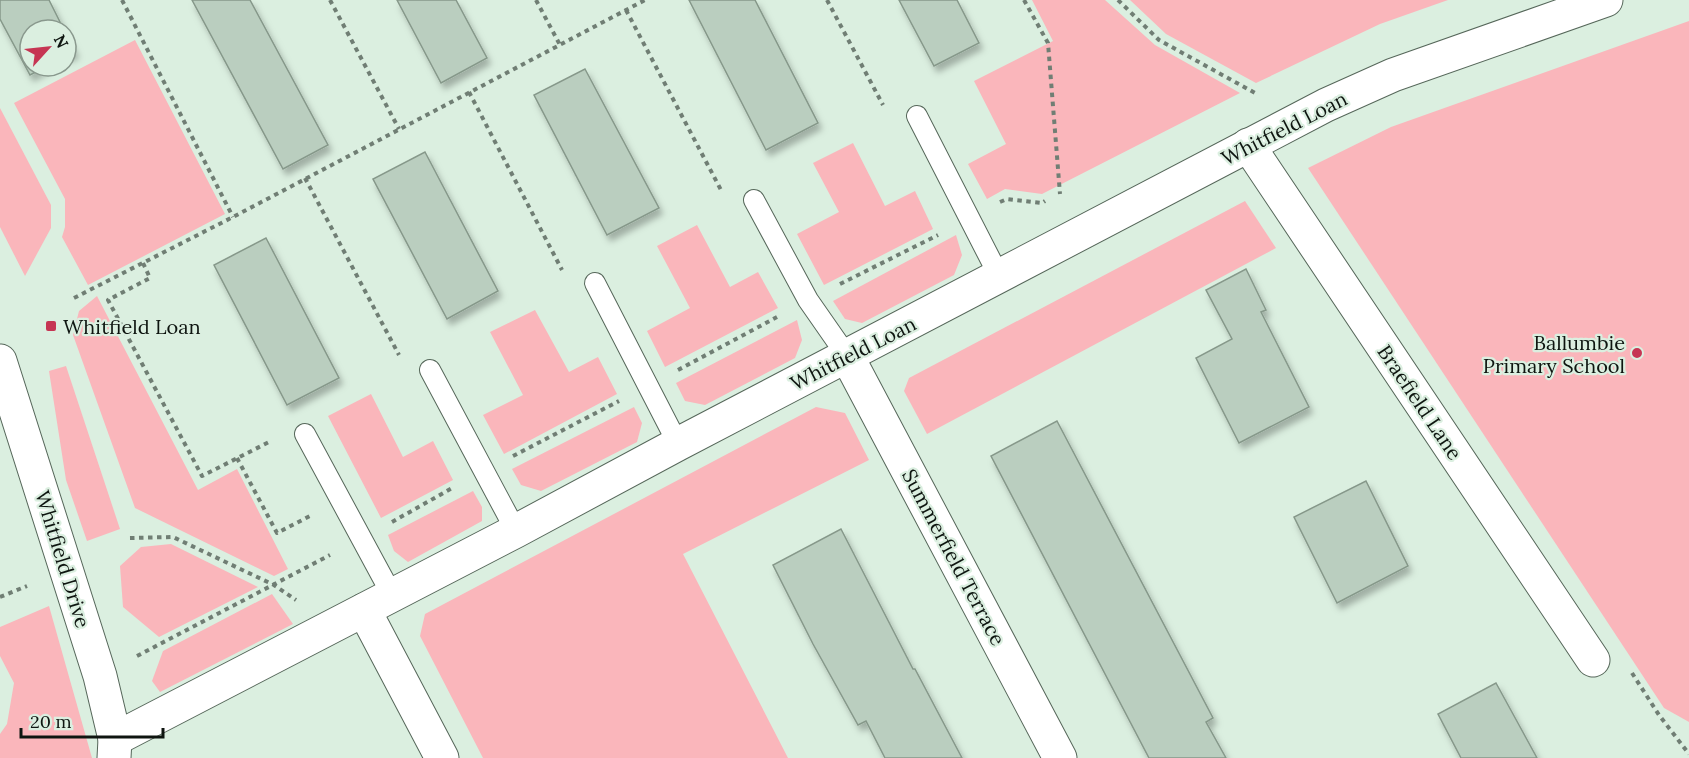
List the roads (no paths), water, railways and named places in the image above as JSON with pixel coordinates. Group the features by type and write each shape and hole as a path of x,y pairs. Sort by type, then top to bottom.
{"street":[{"name":"Whitfield Loan","path":"115,749 321,633 1326,105 1393,75 1606,0"},
{"name":"Braefield Lane","path":"1248,145 1593,660"},
{"name":"Summerfield Terrace","path":"847,356 1060,758"},
{"name":"Whitfield Drive","path":"0,361 97,666 115,749"},
{"path":"378,603 442,758"}],"lane":[{"path":"917,116 999,276"},
{"path":"754,200 808,300 847,356"},
{"path":"595,283 678,444"},
{"path":"430,370 516,531"},
{"path":"305,434 378,603"}],"place":[{"name":"Whitfield Loan","path":"51,326"},
{"name":"Ballumbie Primary School","path":"1637,353"}]}
